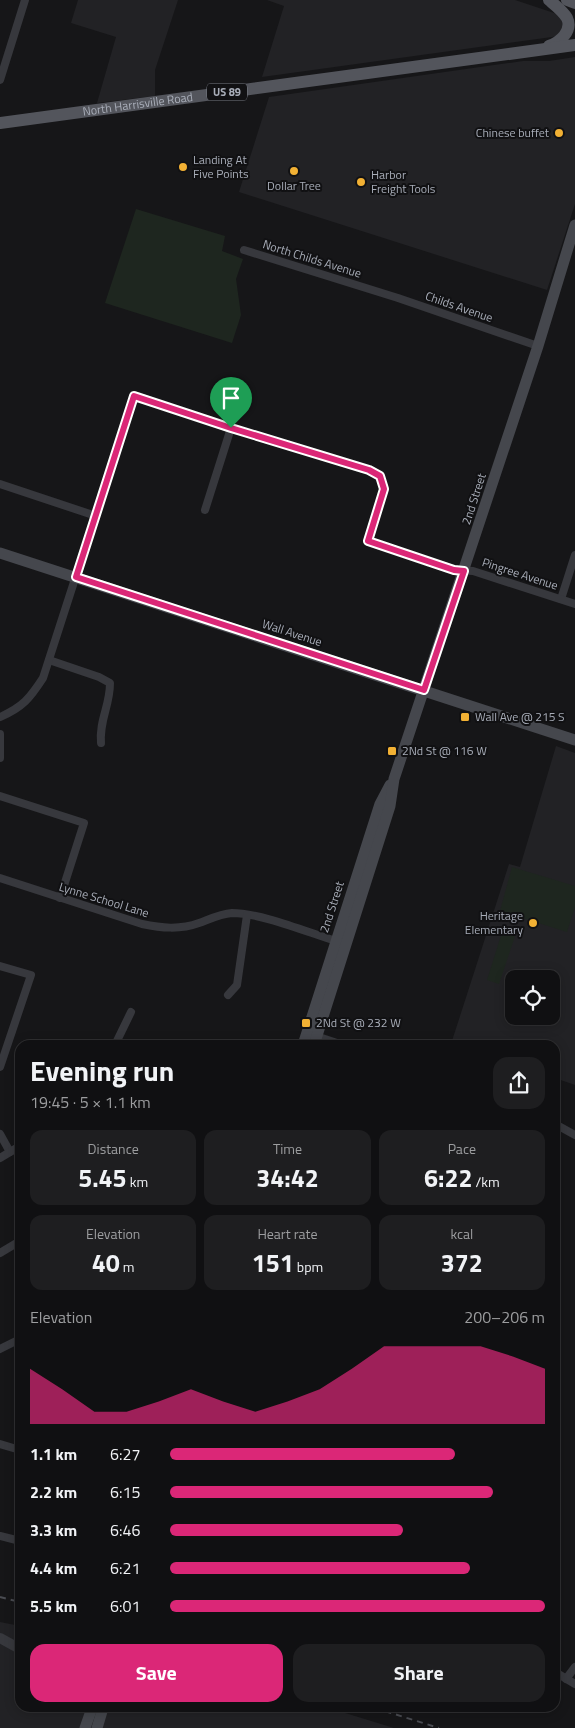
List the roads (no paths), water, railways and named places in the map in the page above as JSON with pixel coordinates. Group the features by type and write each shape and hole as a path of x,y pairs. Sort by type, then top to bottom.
{"main road":[{"path":"532,51 554,45 568,31 566,17 549,0"},
{"path":"567,0 575,3"},
{"name":"US 89","path":"532,51 575,45"},
{"name":"North Harrisville Road","path":"0,123 454,60 532,51"},
{"name":"2nd Street","path":"312,1038 341,942 390,806 394,779 538,346 575,225"},
{"name":"Wall Avenue","path":"0,553 575,740"},
{"path":"85,1728 91,1712"},
{"path":"97,1728 102,1712"}],"street":[{"path":"0,80 25,0"},
{"name":"North Childs Avenue","path":"244,250 373,290"},
{"name":"Childs Avenue","path":"373,290 538,346"},
{"name":"Pingree Avenue","path":"96,516 134,396 369,470 380,476 384,489 368,541 454,570 473,571 575,604"},
{"path":"205,510 231,428"},
{"path":"0,484 96,516 43,678 30,698 12,712 0,717"},
{"path":"561,599 575,555"},
{"path":"48,660 99,677 110,683 110,696 100,729 101,743"},
{"path":"0,734 0,758"},
{"path":"0,796 84,823 60,898"},
{"name":"Lynne School Lane","path":"0,878 142,924 160,928 178,928 232,913 260,917 341,942"},
{"path":"228,995 236,984 247,915"},
{"path":"0,966 31,975 0,1067"},
{"path":"117,1040 131,1012"},
{"path":"560,1126 573,1130"},
{"path":"0,1134 10,1152"},
{"path":"0,1158 15,1149"},
{"path":"0,1253 15,1244"},
{"path":"0,1349 15,1342"},
{"path":"0,1444 15,1448"},
{"path":"0,1536 15,1539"},
{"path":"0,1638 15,1646"},
{"path":"566,1679 575,1667"},
{"path":"560,1675 575,1684"}],"railway":[{"path":"0,1597 15,1601"},
{"path":"388,1712 439,1728"}],"place":[{"name":"Chinese buffet","path":"559,133"},
{"name":"Landing At Five Points","path":"183,167"},
{"name":"Dollar Tree","path":"294,171"},
{"name":"Harbor Freight Tools","path":"361,182"},
{"name":"Wall Ave @ 215 S","path":"465,717"},
{"name":"2Nd St @ 116 W","path":"392,751"},
{"name":"Heritage Elementary","path":"533,923"},
{"name":"2Nd St @ 232 W","path":"306,1023"}]}
